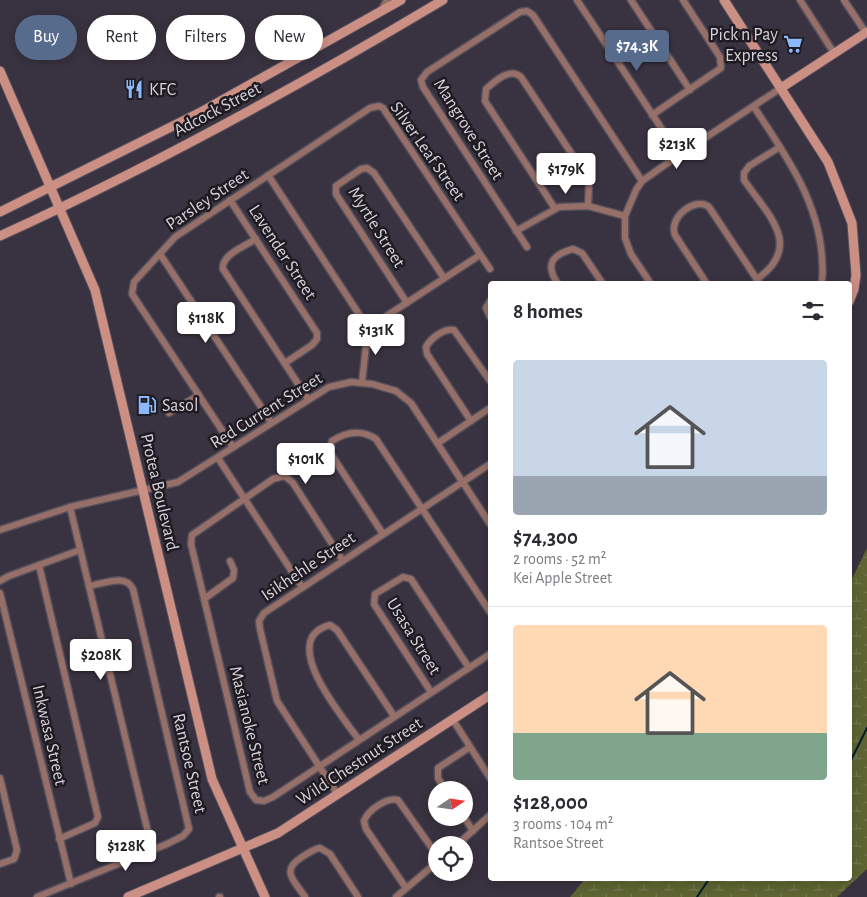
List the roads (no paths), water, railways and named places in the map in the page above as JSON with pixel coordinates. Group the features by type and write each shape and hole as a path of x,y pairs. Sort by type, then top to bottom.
{"street":[{"path":"380,12 386,0"},
{"name":"Adcock Street","path":"0,212 231,96 400,0"},
{"name":"Adcock Street","path":"0,236 147,165 268,100 442,0"},
{"path":"577,0 679,155"},
{"path":"631,0 690,90"},
{"path":"652,114 719,71 722,64 720,57 683,0"},
{"path":"724,0 824,154 850,218 856,275 852,294"},
{"path":"800,0 834,53"},
{"path":"649,281 627,247 625,216 633,194 642,182 679,155 866,32 844,0"},
{"name":"Mangrove Street","path":"527,247 423,87 421,80 427,72 520,12 527,11 533,15 642,182"},
{"name":"Protea Boulevard","path":"0,71 95,290 212,779 265,897"},
{"path":"554,207 485,101 486,89 511,73 517,73 521,77 585,174 589,184 588,206"},
{"name":"Silver Leaf Street","path":"270,174 370,108 381,106 490,269"},
{"path":"754,107 798,175 818,225 823,272 822,281"},
{"path":"705,281 675,235 673,227 678,216 694,205 702,203 709,207 759,281 775,265 781,242 777,230 744,180 744,173 749,166 780,147"},
{"name":"Myrtle Street","path":"407,303 336,194 336,186 353,174 364,168 374,173 444,278"},
{"name":"Parsley Street","path":"233,447 132,294 134,282 175,237 270,174 368,328"},
{"name":"Lavender Street","path":"230,200 317,333 317,339 312,345 285,363"},
{"path":"516,231 554,207 588,206 625,216"},
{"path":"256,238 226,258 223,266 308,399"},
{"path":"556,281 550,272 550,264 568,250 576,249 582,253 601,281"},
{"path":"160,254 271,422"},
{"path":"362,382 368,328 480,255"},
{"path":"471,420 427,354 426,347 431,340 445,331 454,330 488,378"},
{"name":"Red Current Street","path":"0,530 70,507 178,482 329,387 343,383 362,382 382,386 404,396 438,443 488,521"},
{"path":"169,413 199,395"},
{"path":"438,443 488,409"},
{"path":"382,534 330,454 330,445 342,435 354,432 376,439 488,609"},
{"path":"218,458 302,587"},
{"name":"Isikhehle Street","path":"338,795 278,701 260,629 260,618 264,613 302,587 488,465"},
{"path":"244,500 278,477 287,477 343,561"},
{"name":"Masianoke Street","path":"244,500 192,535 191,544 253,798 259,801 270,798 488,655"},
{"path":"70,507 152,849"},
{"path":"0,581 80,550"},
{"path":"204,599 233,578 234,570 230,561"},
{"path":"38,565 98,817 95,823 59,839"},
{"name":"Usasa Street","path":"431,692 374,604 375,594 403,577 411,579 469,668"},
{"name":"Rantsoe Street","path":"37,897 183,836 189,830 133,589 130,582 124,580 89,586"},
{"name":"Inkwasa Street","path":"0,593 71,884"},
{"path":"358,740 315,676 308,647 310,638 318,631 330,625 337,630 394,716"},
{"name":"Wild Chestnut Street","path":"128,897 278,833 488,696"},
{"path":"453,720 488,775"},
{"path":"440,781 438,768 470,747"},
{"path":"0,778 17,850 14,860 0,864"},
{"path":"406,888 366,829 364,821 366,816 387,801 398,800 428,843"},
{"path":"467,836 488,817"},
{"path":"470,826 473,830"},
{"path":"305,897 291,875 290,867 293,863 320,848 330,854 358,897"},
{"path":"396,897 428,870"}],"waterway":[{"path":"852,758 867,728"},
{"path":"697,897 708,881"}],"place":[{"name":"Pick n Pay Express","path":"793,44"},
{"name":"KFC","path":"134,89"},
{"name":"Sasol","path":"147,405"}]}
